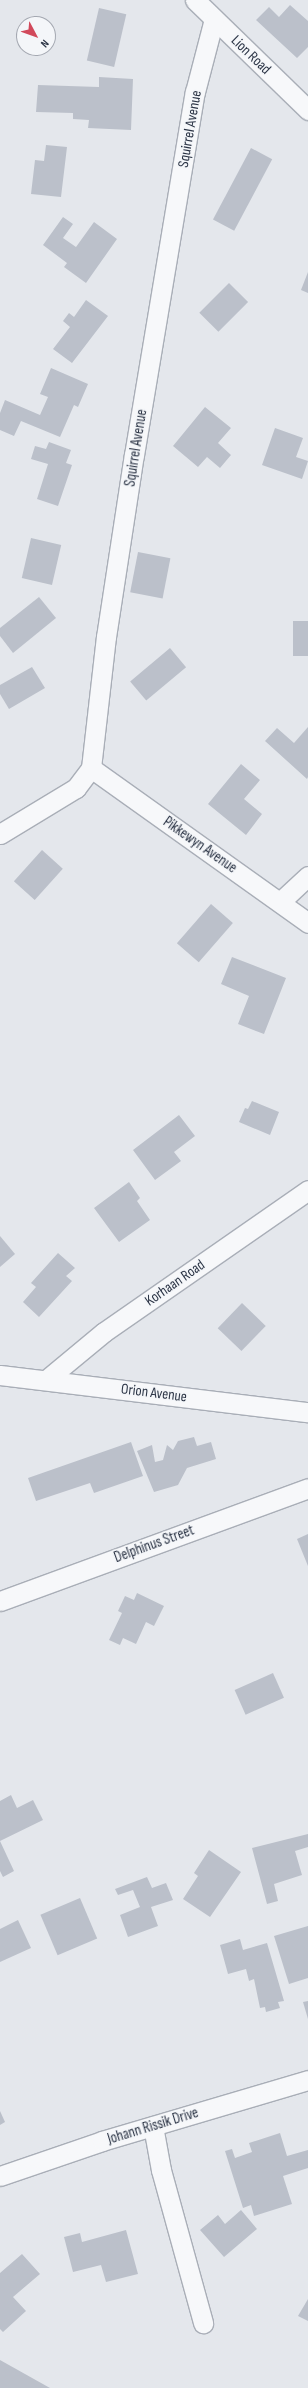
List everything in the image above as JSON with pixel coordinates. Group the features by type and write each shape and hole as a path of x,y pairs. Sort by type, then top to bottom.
{"street":[{"name":"Lion Road","path":"195,0 308,110"},
{"name":"Squirrel Avenue","path":"91,768 106,637 134,455 195,92 214,19"},
{"path":"0,834 76,788 91,768"},
{"name":"Pikkewyn Avenue","path":"91,768 308,923"},
{"path":"280,902 308,876"},
{"name":"Korhaan Road","path":"46,1380 104,1332 308,1190"},
{"name":"Orion Avenue","path":"0,1375 308,1412"},
{"name":"Delphinus Street","path":"0,1601 308,1488"},
{"name":"Johann Rissik Drive","path":"0,2176 153,2126 308,2080"},
{"path":"153,2126 161,2170 203,2324"}],"building":[{"path":"290,5 308,21 308,47 297,58 256,20 269,7 279,17"},
{"path":"99,8 126,14 114,67 87,61"},
{"path":"99,77 133,79 131,130 88,128 89,120 73,119 73,113 36,112 38,85 99,87"},
{"path":"46,145 67,147 61,197 31,194 35,160 44,161"},
{"path":"251,148 272,159 234,231 213,220"},
{"path":"63,217 73,224 63,238 76,247 94,222 117,239 86,283 64,267 67,263 43,245"},
{"path":"308,272 308,293 301,290"},
{"path":"229,283 248,302 218,332 199,313"},
{"path":"86,300 108,316 72,363 53,349 70,327 63,321 69,313 74,317"},
{"path":"51,368 88,384 78,407 74,405 60,437 21,421 14,436 0,430 0,413 5,400 40,415 48,397 40,394"},
{"path":"205,407 231,428 218,443 231,455 220,468 207,457 198,467 173,446"},
{"path":"275,428 303,438 296,457 308,461 302,479 262,465"},
{"path":"49,442 71,450 66,463 72,465 58,506 37,499 48,464 31,459 35,446 46,449"},
{"path":"31,538 61,545 52,585 22,578"},
{"path":"138,552 170,558 163,599 130,592"},
{"path":"39,597 56,618 13,653 0,636 0,628"},
{"path":"293,621 308,621 308,656 293,656"},
{"path":"170,648 186,667 146,701 130,681"},
{"path":"32,667 45,688 9,709 0,694 0,685"},
{"path":"308,727 307,779 265,741 277,728 294,743"},
{"path":"241,764 260,780 244,799 262,814 246,835 208,804"},
{"path":"42,850 63,869 35,900 14,881"},
{"path":"211,904 233,923 199,962 177,943"},
{"path":"232,957 286,978 264,1034 238,1024 249,996 221,984"},
{"path":"252,1101 279,1112 270,1135 239,1122 245,1108 248,1109"},
{"path":"179,1115 195,1136 174,1152 181,1161 155,1180 133,1150"},
{"path":"129,1182 140,1198 137,1201 150,1220 119,1242 94,1208"},
{"path":"0,1236 15,1254 0,1267"},
{"path":"58,1253 75,1268 66,1276 72,1281 39,1317 23,1302 36,1287 31,1283"},
{"path":"242,1303 266,1326 241,1351 218,1328"},
{"path":"194,1437 197,1446 211,1442 216,1459 187,1468 178,1485 154,1492 137,1451 152,1445 155,1462 163,1460 167,1445 173,1450 178,1441"},
{"path":"131,1442 143,1476 94,1493 90,1483 36,1501 28,1478"},
{"path":"308,1534 308,1566 297,1539"},
{"path":"137,1593 164,1606 154,1626 146,1622 136,1644 123,1638 120,1645 109,1640 122,1613 118,1611 125,1596 134,1600"},
{"path":"273,1673 284,1698 246,1715 235,1690"},
{"path":"11,1795 17,1808 33,1800 43,1820 0,1841 0,1801"},
{"path":"308,1834 308,1847 295,1851 302,1875 274,1884 278,1901 267,1904 252,1848"},
{"path":"0,1841 14,1871 3,1877 0,1871"},
{"path":"209,1850 241,1872 210,1917 183,1899 198,1876 194,1873"},
{"path":"147,1877 152,1888 166,1883 173,1900 151,1907 158,1926 128,1937 120,1915 140,1907 133,1890 118,1895 115,1889"},
{"path":"80,1898 97,1939 58,1955 40,1915"},
{"path":"18,1920 31,1948 0,1962 0,1929"},
{"path":"308,1926 308,1978 289,1984 274,1936"},
{"path":"240,1939 243,1950 267,1943 284,2001 278,2002 280,2008 266,2012 265,2007 260,2008 254,1979 249,1981 246,1969 228,1974 220,1945"},
{"path":"308,2001 308,2019 303,2002"},
{"path":"0,2111 5,2122 0,2125"},
{"path":"280,2133 287,2156 308,2150 308,2168 283,2176 292,2204 254,2216 251,2205 243,2208 225,2151 232,2149 235,2158 252,2152 249,2143"},
{"path":"241,2210 257,2229 224,2257 200,2230 218,2215 225,2224"},
{"path":"126,2230 138,2274 106,2282 101,2265 73,2272 64,2237 80,2233 82,2242"},
{"path":"22,2254 40,2274 13,2297 26,2311 3,2332 0,2329 0,2273"},
{"path":"308,2299 308,2321 298,2316"},
{"path":"0,2360 50,2388 0,2388"}]}
